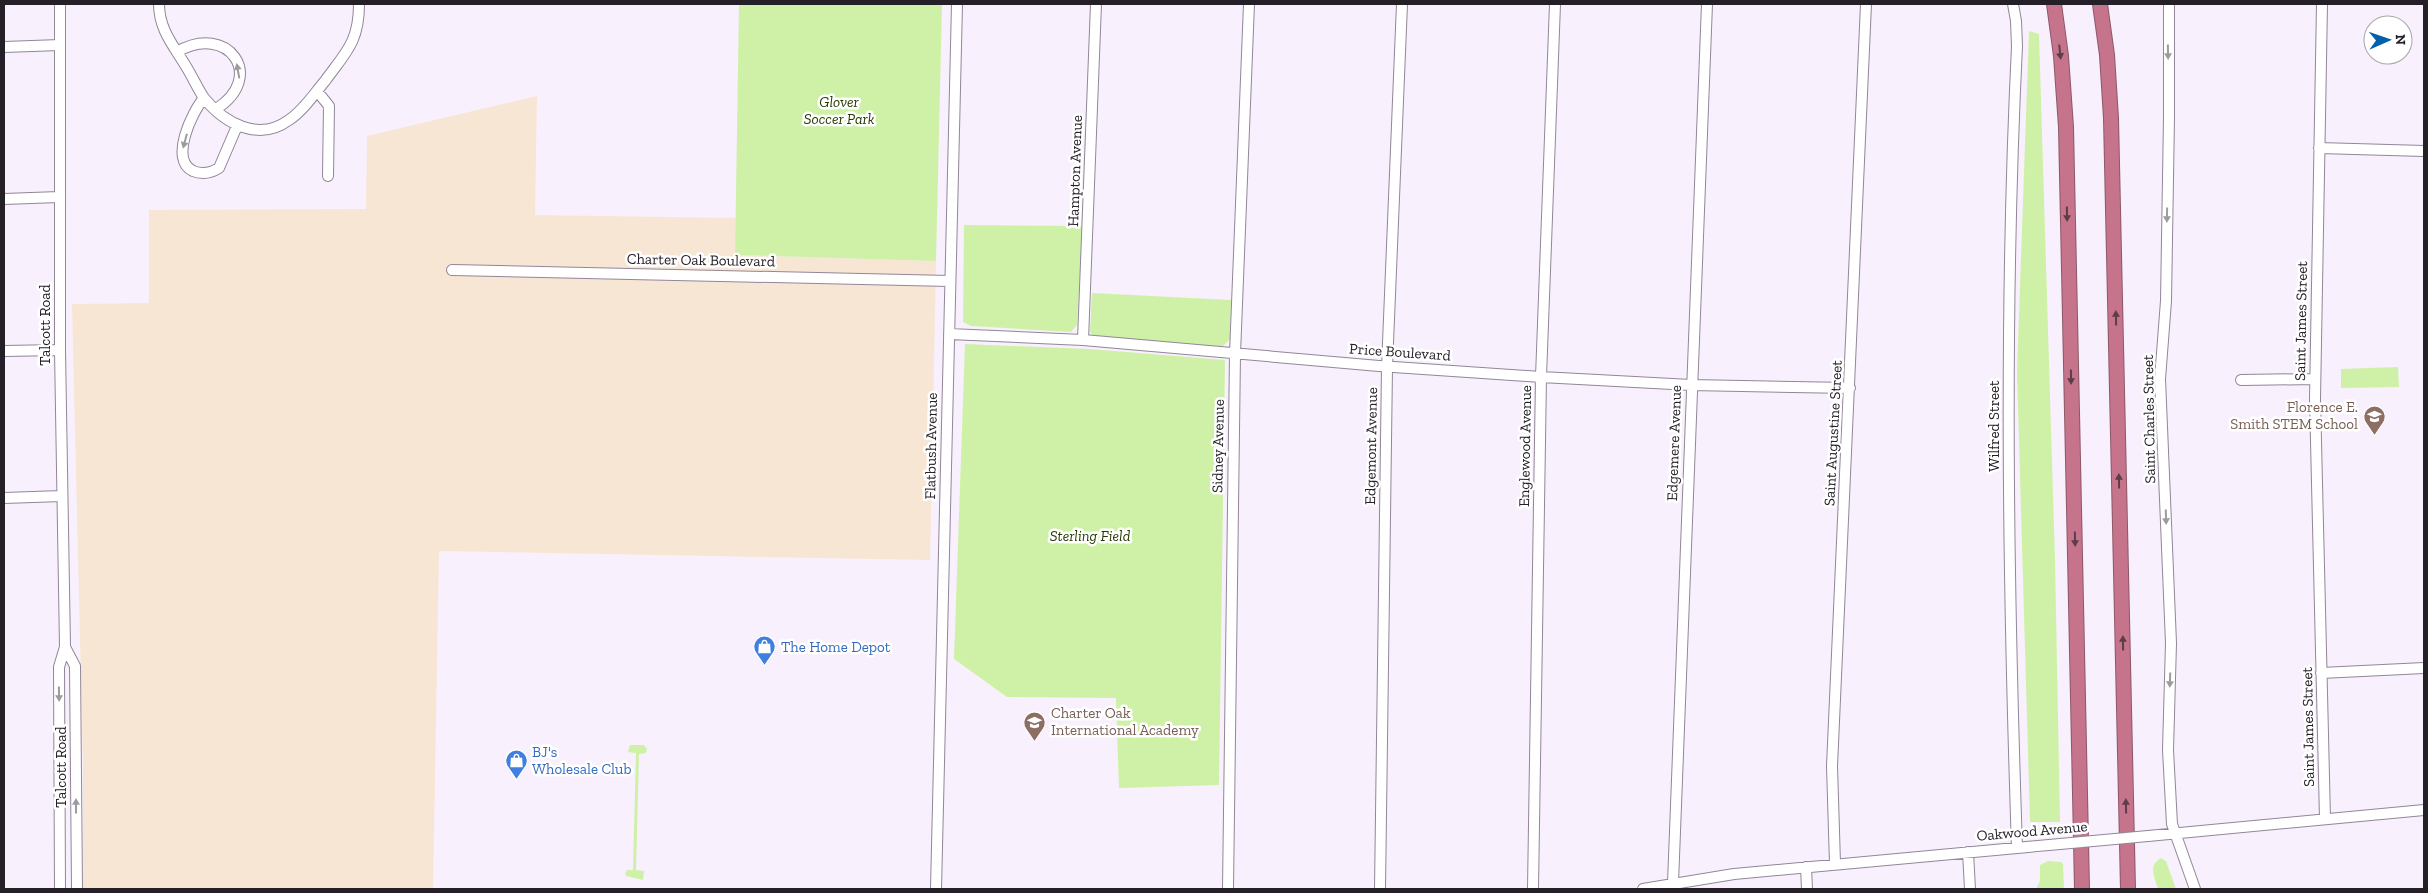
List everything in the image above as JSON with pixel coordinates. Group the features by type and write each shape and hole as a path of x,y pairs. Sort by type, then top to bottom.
{"highway":[{"path":"2054,4 2061,56 2066,127 2082,889"},
{"path":"2100,4 2111,109 2128,889"}],"street":[{"name":"Talcott Road","path":"60,4 59,197 62,496 66,647 75,666 77,889"},
{"path":"159,4 162,29 204,98 237,126 250,130 277,127 290,120 317,91 355,38 359,21 359,4"},
{"name":"Flatbush Avenue","path":"936,889 957,4"},
{"name":"Hampton Avenue","path":"1083,340 1096,4"},
{"name":"Sidney Avenue","path":"1228,889 1234,354 1249,4"},
{"name":"Edgemont Avenue","path":"1380,889 1386,367 1402,4"},
{"name":"Englewood Avenue","path":"1533,889 1541,376 1555,4"},
{"name":"Edgemere Avenue","path":"1674,883 1691,385 1707,4"},
{"name":"Saint Augustine Street","path":"1834,864 1832,766 1866,4"},
{"name":"Wilfred Street","path":"2013,4 2017,46 2009,390 2009,508 2017,848"},
{"name":"Saint Charles Street","path":"2169,4 2166,292 2160,379 2171,642 2168,750 2171,815 2175,833 2195,889"},
{"name":"Saint James Street","path":"2322,4 2315,379 2325,819"},
{"path":"177,52 188,46 205,42 223,46 235,58 239,67 239,87 229,101 216,109"},
{"path":"4,47 60,45"},
{"path":"317,91 329,106 328,176"},
{"path":"204,98 195,108 183,145 182,154 185,164 191,170 202,174 219,168 237,126"},
{"path":"2319,148 2424,151"},
{"path":"4,199 59,197"},
{"name":"Charter Oak Boulevard","path":"452,270 950,281"},
{"name":"Price Boulevard","path":"949,334 1083,340 1386,367 1691,385 1850,388"},
{"path":"4,351 60,350"},
{"path":"2241,380 2315,379"},
{"path":"4,498 62,496"},
{"name":"Talcott Road","path":"60,889 60,718 58,666 66,647"},
{"path":"2322,673 2424,668"},
{"path":"60,718 76,717"},
{"name":"Oakwood Avenue","path":"1643,889 1674,883 1834,864 2424,810"},
{"path":"60,829 76,829"},
{"path":"1968,852 1970,889"},
{"path":"1806,867 1807,889"}],"shaded area":[{"path":"537,96 535,215 736,218 735,255 936,261 930,560 439,551 433,889 83,889 83,764 72,304 149,303 149,210 366,209 367,136"}],"green space":[{"name":"Glover Soccer Park","path":"739,4 942,4 936,261 735,255"},
{"path":"2029,31 2039,34 2055,560 2060,822 2030,822 2017,372"},
{"path":"964,225 1083,226 1077,325 1071,332 971,326 963,322"},
{"path":"1092,293 1231,300 1230,339 1221,348 1096,339 1090,332"},
{"name":"Sterling Field","path":"965,344 1089,349 1225,360 1219,785 1119,788 1116,698 1007,697 954,659"},
{"path":"2398,367 2399,387 2341,388 2341,369"},
{"path":"630,745 644,745 647,749 646,753 639,754 636,870 644,871 643,880 626,876 625,874 627,870 633,870 636,753 628,752"},
{"path":"2161,858 2166,861 2176,889 2158,889 2153,868"},
{"path":"2048,861 2061,862 2063,864 2064,889 2036,889 2040,881 2040,865"}],"place":[{"name":"Florence E. Smith STEM School","path":"2374,435"},
{"name":"The Home Depot","path":"765,666"},
{"name":"Charter Oak International Academy","path":"1035,741"},
{"name":"BJ's Wholesale Club","path":"516,780"}]}
